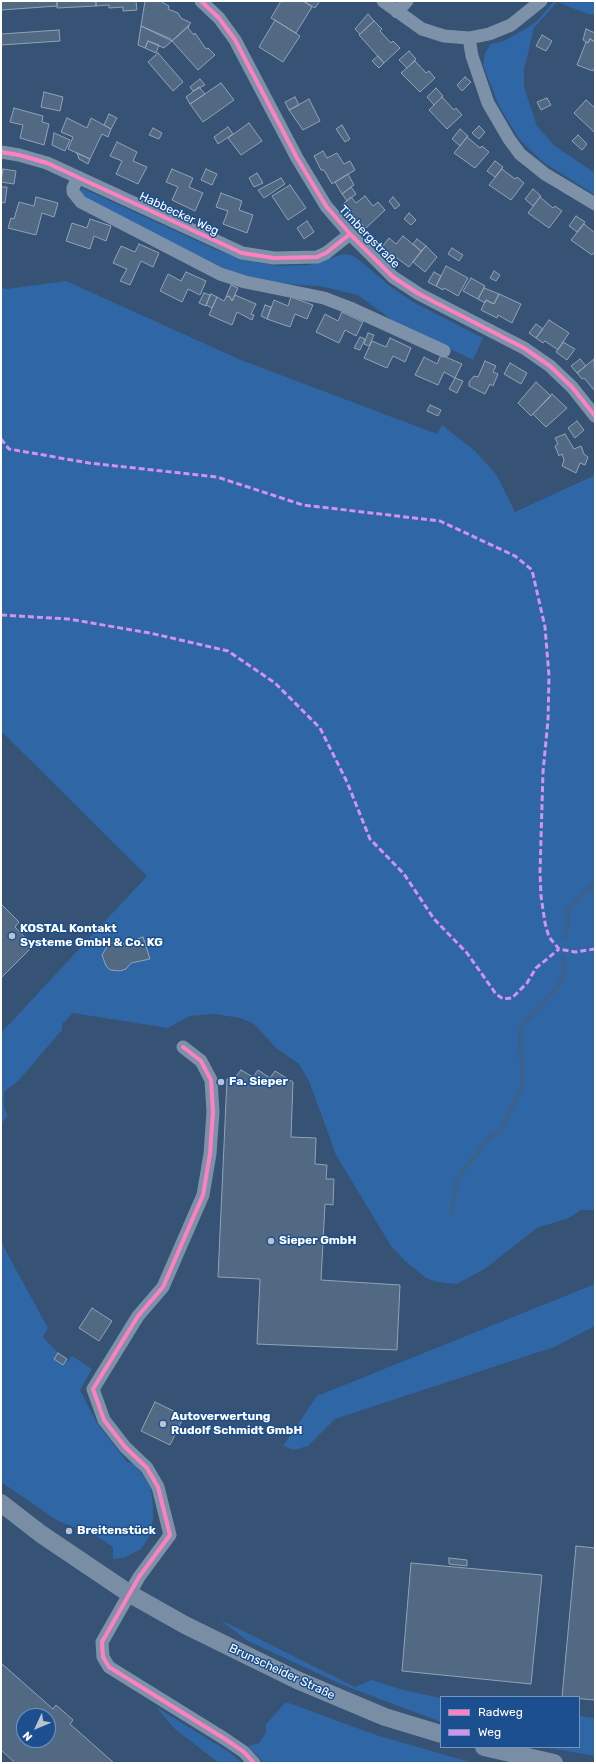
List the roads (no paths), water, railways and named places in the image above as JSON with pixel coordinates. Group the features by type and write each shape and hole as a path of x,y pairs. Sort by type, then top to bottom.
{"main road":[{"name":"Brunscheider Straße","path":"1,1502 41,1534 130,1594 185,1625 297,1680 385,1717 440,1734"},
{"path":"488,1748 554,1763"}],"street":[{"name":"Timbergstraße","path":"201,1 219,18 235,40 302,165 326,206 350,234 393,277 419,294 524,348 550,366 572,387 595,416"},
{"path":"384,1 422,29 432,33 469,38 489,34 511,25 541,1"},
{"path":"397,12 407,1"},
{"path":"469,38 472,56 488,103 509,139 520,154 545,174 595,204"},
{"name":"Habbecker Weg","path":"1,152 19,155 47,163 242,253 258,257 317,257 326,253 350,234"},
{"path":"78,177 73,192 81,202 220,274 245,282 324,298 350,308 444,351"},
{"path":"183,1047 201,1061 211,1080 213,1119 210,1154 202,1195 163,1287 138,1316 93,1389 104,1420 126,1447 147,1468 158,1487 170,1535 139,1577 102,1642 103,1657 109,1667 225,1739 244,1752 254,1763"}],"waterway":[{"path":"565,938 568,909 595,882"},
{"path":"451,1213 458,1177 486,1142 501,1129 523,1084 520,1033 523,1024 557,988 565,972 563,959"}],"place":[{"name":"KOSTAL Kontakt Systeme GmbH & Co. KG","path":"12,936"},
{"name":"Fa. Sieper","path":"221,1082"},
{"name":"Sieper GmbH","path":"271,1241"},
{"name":"Autoverwertung Rudolf Schmidt GmbH","path":"163,1424"},
{"name":"Breitenstück","path":"69,1531"}]}
